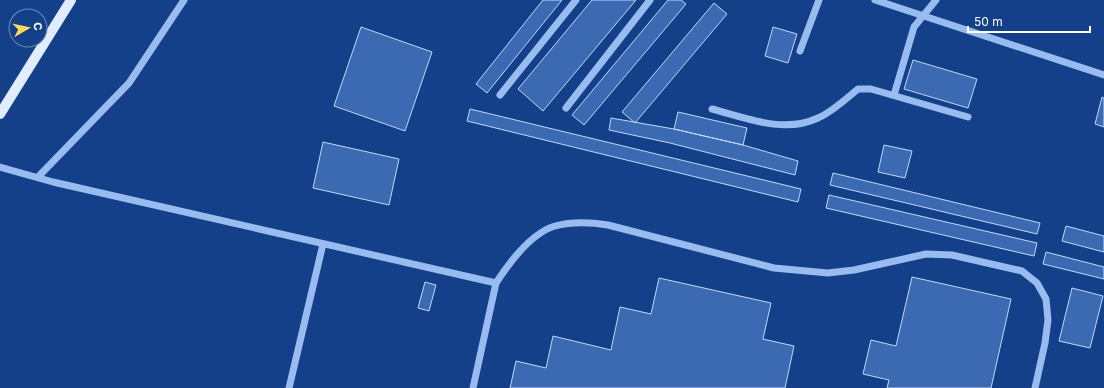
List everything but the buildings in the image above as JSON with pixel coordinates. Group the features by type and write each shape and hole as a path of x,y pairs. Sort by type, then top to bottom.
{"main road":[{"path":"2,107 71,0"}],"street":[{"path":"38,177 129,82 184,0"},
{"path":"500,95 576,0"},
{"path":"566,108 650,0"},
{"path":"800,51 818,0"},
{"path":"875,0 1104,75"},
{"path":"894,95 914,27 936,0"},
{"path":"712,109 767,124 795,125 818,118 858,89 871,89 968,117"},
{"path":"0,167 496,284"},
{"path":"473,388 496,284 516,256 538,235 554,226 590,222 608,225 774,268 828,273 854,270 926,254 952,255 1022,271 1037,283 1046,299 1048,320 1045,343 1035,388"},
{"path":"289,388 323,244"}]}
